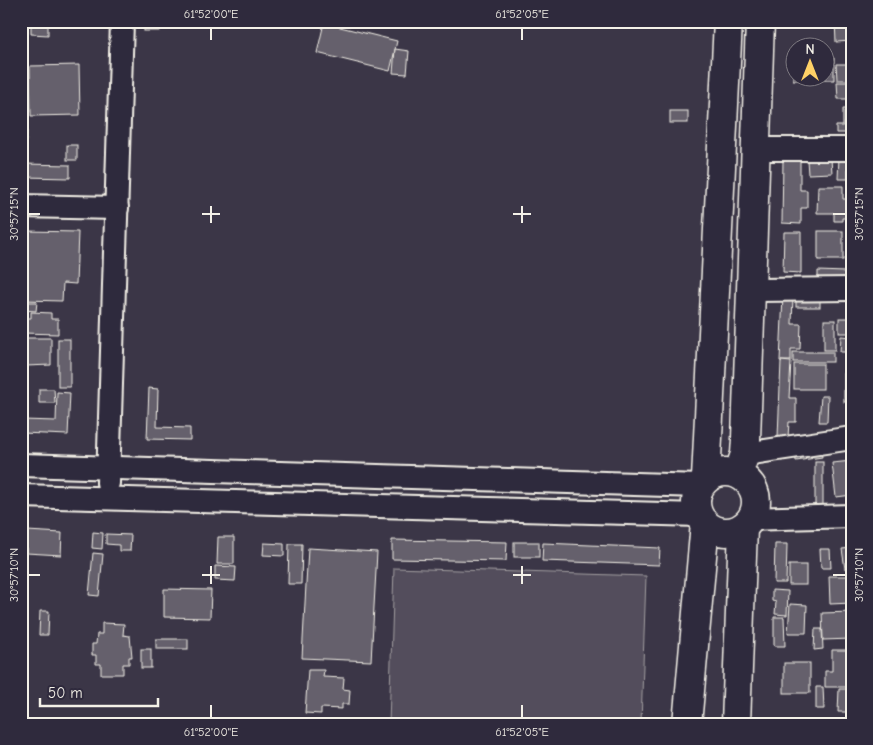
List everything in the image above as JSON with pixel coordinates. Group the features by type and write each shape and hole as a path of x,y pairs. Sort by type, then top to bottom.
{"main road":[{"path":"687,724 702,519 696,506 703,483 728,21"},
{"path":"736,724 747,523 757,502 752,485 741,464 751,290 760,21"},
{"path":"703,483 721,472 741,464"},
{"path":"702,519 724,532 747,523"}],"street":[{"path":"107,498 122,21"},
{"path":"756,149 852,149"},
{"path":"21,206 117,208"},
{"path":"751,290 852,289"},
{"path":"741,464 852,438"},
{"path":"21,465 703,483"},
{"path":"21,496 702,519"},
{"path":"747,523 852,516"}],"shaded area":[{"path":"394,568 646,576 641,724 389,724"}],"building":[{"path":"21,21 26,21 26,34 21,34"},
{"path":"31,21 48,21 48,35 31,34"},
{"path":"144,21 159,21 159,31 144,31"},
{"path":"835,21 852,21 852,41 836,42"},
{"path":"324,23 397,41 390,71 317,53"},
{"path":"395,49 409,51 407,74 393,73"},
{"path":"836,64 852,64 852,80 837,80"},
{"path":"79,65 80,115 31,116 30,66"},
{"path":"21,79 24,79 24,97 21,97"},
{"path":"837,82 852,82 852,99 838,99"},
{"path":"843,109 852,109 852,133 836,133 836,126 843,126"},
{"path":"670,111 688,111 688,123 670,123"},
{"path":"21,127 27,127 26,159 21,159"},
{"path":"67,145 77,145 77,160 67,160"},
{"path":"839,157 848,158 848,179 838,179"},
{"path":"831,159 832,173 808,174 807,160"},
{"path":"783,161 800,161 800,190 807,190 807,208 801,208 801,224 782,223"},
{"path":"24,164 70,165 70,178 24,177"},
{"path":"818,186 843,186 843,199 848,199 848,218 842,218 842,221 834,221 834,213 817,213"},
{"path":"848,228 852,228 852,260 848,260"},
{"path":"26,231 78,232 76,284 63,283 62,301 24,300"},
{"path":"818,231 843,231 843,260 818,260"},
{"path":"784,232 801,232 801,273 783,272"},
{"path":"818,271 845,272 845,281 818,281"},
{"path":"21,275 23,275 23,290 21,290"},
{"path":"783,296 793,296 792,324 801,324 800,349 791,349 791,361 780,361"},
{"path":"796,298 820,298 820,307 796,307"},
{"path":"21,302 37,302 36,311 21,310"},
{"path":"31,312 51,313 51,319 58,319 58,334 23,333 23,318 31,318"},
{"path":"839,318 852,318 852,333 839,333"},
{"path":"824,320 835,320 835,350 824,350"},
{"path":"841,336 852,337 852,352 840,352"},
{"path":"25,338 51,338 51,365 26,366"},
{"path":"58,339 70,339 70,387 58,387"},
{"path":"793,352 833,352 833,362 793,362"},
{"path":"781,361 791,362 789,398 796,398 796,422 789,422 788,437 778,437"},
{"path":"794,364 823,364 823,389 794,389"},
{"path":"844,368 852,368 852,402 844,402"},
{"path":"149,388 158,389 157,427 190,428 190,440 147,439"},
{"path":"39,389 54,389 55,403 39,403"},
{"path":"57,392 70,393 68,435 22,433 22,420 56,421"},
{"path":"821,396 828,396 827,422 819,422"},
{"path":"821,449 822,457 796,461 795,452"},
{"path":"852,461 852,495 836,497 832,463"},
{"path":"815,462 823,462 823,508 815,508"},
{"path":"21,529 24,529 23,553 21,553"},
{"path":"27,531 62,533 61,555 26,553"},
{"path":"93,532 103,533 102,549 92,548"},
{"path":"106,534 131,535 130,551 119,551 119,545 106,544"},
{"path":"218,537 234,537 234,564 217,564"},
{"path":"392,540 507,542 506,561 392,559"},
{"path":"514,542 539,542 539,557 514,557"},
{"path":"264,543 284,544 284,556 263,555"},
{"path":"543,543 660,548 659,565 542,561"},
{"path":"289,544 302,544 301,584 288,584"},
{"path":"775,544 787,544 786,583 774,583"},
{"path":"308,548 377,552 371,661 302,658"},
{"path":"852,548 852,568 845,569 842,549"},
{"path":"820,549 830,549 831,568 821,568"},
{"path":"93,553 103,554 99,596 89,595"},
{"path":"789,565 806,565 806,585 789,585"},
{"path":"215,566 236,567 235,581 215,580"},
{"path":"829,576 852,576 852,603 830,604"},
{"path":"164,589 211,590 210,618 164,617"},
{"path":"772,590 788,591 787,615 775,614 776,602 772,601"},
{"path":"790,604 807,605 806,633 788,633"},
{"path":"21,609 23,609 23,634 21,634"},
{"path":"40,611 49,611 48,635 39,635"},
{"path":"852,612 852,639 823,640 822,613"},
{"path":"774,617 784,617 785,646 774,646"},
{"path":"102,623 124,624 123,635 130,636 132,657 129,657 129,664 123,664 123,674 101,674 101,664 96,664 96,655 92,655 92,644 96,644 97,634 102,634"},
{"path":"815,629 822,629 823,649 814,650"},
{"path":"156,639 188,639 188,649 156,649"},
{"path":"141,649 151,649 151,668 141,668"},
{"path":"832,650 852,650 852,687 825,687 825,671 832,671"},
{"path":"784,663 810,663 810,693 784,693"},
{"path":"308,670 324,670 323,677 344,678 343,689 350,690 349,704 342,704 342,709 321,708 321,714 305,713"},
{"path":"816,687 823,687 824,709 816,709"},
{"path":"839,689 852,689 852,712 838,712"},
{"path":"143,721 167,721 167,724 143,724"}]}
